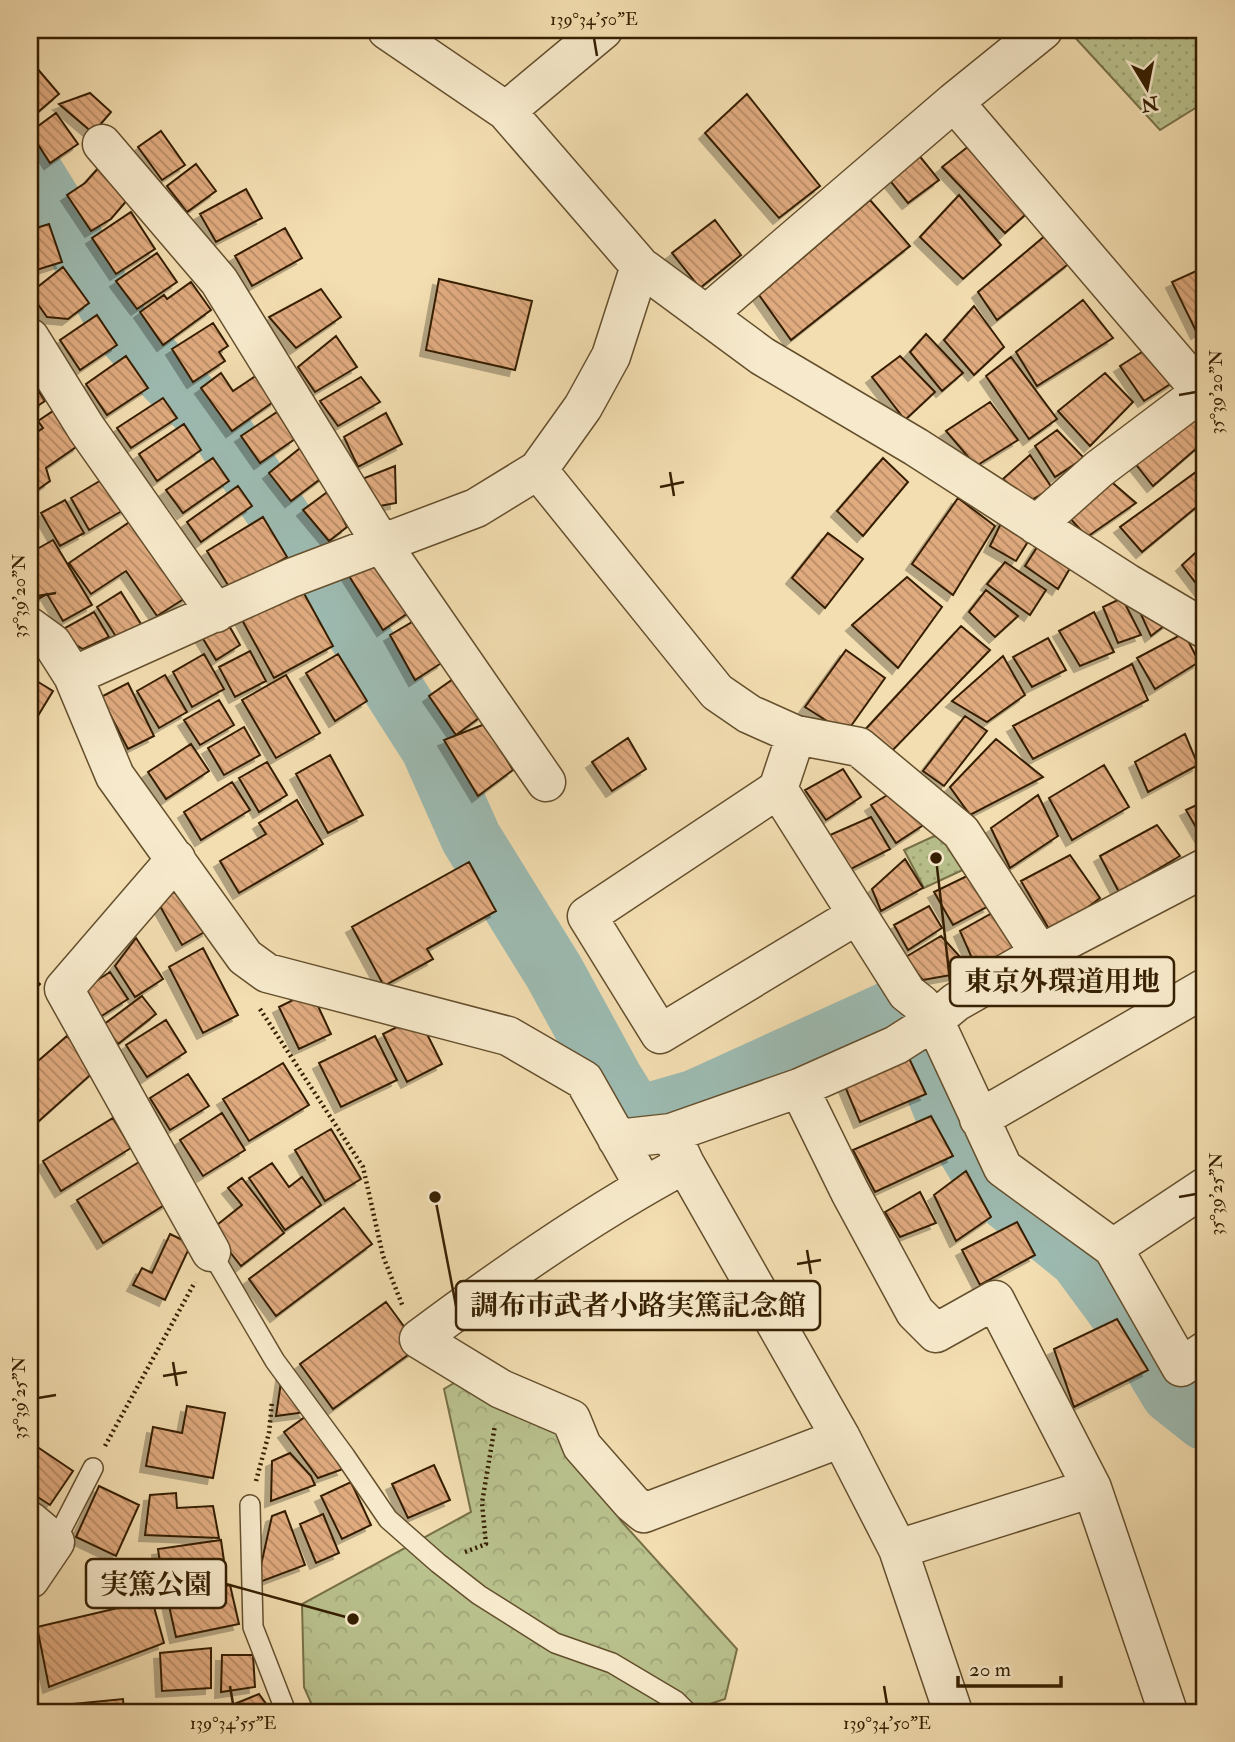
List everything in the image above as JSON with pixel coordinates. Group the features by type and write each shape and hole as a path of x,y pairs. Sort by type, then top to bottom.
{"street":[{"path":"387,30 506,111 640,266 706,315 762,356 916,447 1127,583 1205,629"},
{"path":"506,111 603,30"},
{"path":"706,315 954,102 1043,30"},
{"path":"954,102 1203,390 1099,469 1037,526"},
{"path":"102,144 219,281 381,543 546,782"},
{"path":"74,676 291,578 476,508 538,470 583,407 611,356 640,266"},
{"path":"30,338 86,428 216,613"},
{"path":"538,470 717,692 749,714 796,735 859,747 961,832 1040,954"},
{"path":"30,627 52,643 74,676 115,776 245,957 267,974 508,1036 584,1080 644,1186"},
{"path":"796,735 778,789 587,916 660,1034 857,915"},
{"path":"778,789 907,993 921,1004 933,1021 1003,1168 1113,1248 1181,1367 1205,1351"},
{"path":"176,859 64,989 211,1252"},
{"path":"841,1437 644,1513 582,1446 571,1419 501,1390 419,1339 475,1298 644,1186 678,1148 799,1088 896,1045 957,1002 1040,954 1205,867"},
{"path":"979,1119 1205,988"},
{"path":"799,1088 850,1192 915,1312 936,1332 995,1300 1092,1488 1168,1712"},
{"path":"617,1139 678,1148"},
{"path":"678,1148 841,1437 898,1549 953,1712"},
{"path":"1113,1248 1205,1187"},
{"path":"898,1549 1092,1488"},
{"path":"30,1578 42,1531"}],"lane":[{"path":"211,1252 275,1361 388,1519 479,1595 555,1643 612,1663 676,1701 687,1712"},
{"path":"42,1531 93,1468"},
{"path":"250,1505 253,1627 286,1712"}],"path":[{"path":"267,974 255,1000 363,1167 383,1255 406,1315 419,1339"},
{"path":"93,1468 211,1252"},
{"path":"250,1505 269,1433 275,1361"},
{"path":"438,1563 486,1544 482,1503 501,1390"}],"green space":[{"path":"1205,30 1205,102 1160,130 1070,32"},
{"path":"943,832 969,867 924,888 904,850"},
{"path":"459,1380 564,1426 621,1521 737,1649 725,1699 686,1712 315,1712 304,1687 302,1604 471,1512 444,1389"}],"building":[{"path":"30,60 59,94 30,119"},
{"path":"90,93 111,112 93,133 59,104"},
{"path":"747,94 820,186 779,218 705,133"},
{"path":"56,113 78,144 50,163 30,132"},
{"path":"161,131 185,165 162,180 138,147"},
{"path":"974,142 1035,206 1005,233 942,167"},
{"path":"913,148 939,180 908,203 883,172"},
{"path":"102,164 134,192 111,219 91,231 67,195 85,183"},
{"path":"196,164 216,191 187,212 167,186"},
{"path":"246,189 262,218 216,242 200,214"},
{"path":"959,195 1001,245 963,279 920,237"},
{"path":"870,200 910,246 791,340 759,295"},
{"path":"131,212 155,249 116,274 92,238"},
{"path":"715,220 741,255 700,288 672,253"},
{"path":"49,224 62,262 30,272 30,230"},
{"path":"285,228 302,258 252,286 235,256"},
{"path":"1046,235 1071,262 997,320 978,292"},
{"path":"157,253 177,282 137,309 116,281"},
{"path":"63,267 89,303 68,319 47,317 30,293"},
{"path":"1205,267 1205,328 1197,333 1172,282"},
{"path":"439,279 532,301 515,370 426,350"},
{"path":"191,282 211,310 163,345 140,312 164,295 167,299"},
{"path":"321,289 341,317 296,348 269,317"},
{"path":"1083,300 1113,338 1037,386 1016,352"},
{"path":"974,306 1004,347 974,375 944,340"},
{"path":"97,315 117,345 80,370 60,340"},
{"path":"213,323 228,346 219,352 225,361 193,382 172,349"},
{"path":"926,334 963,373 942,391 910,352"},
{"path":"336,336 357,367 315,392 298,367"},
{"path":"1153,345 1178,379 1144,401 1120,366"},
{"path":"126,356 148,388 107,415 86,384"},
{"path":"900,356 935,392 905,420 872,377"},
{"path":"1011,357 1057,419 1029,439 986,376"},
{"path":"221,373 233,391 257,375 276,400 232,431 201,388"},
{"path":"1105,373 1133,402 1090,446 1058,411"},
{"path":"361,377 380,402 338,426 320,401"},
{"path":"30,378 45,401 30,411"},
{"path":"163,398 177,418 131,448 117,428"},
{"path":"990,402 1018,440 976,466 946,431"},
{"path":"56,409 79,445 46,468 50,481 30,495 30,437 43,428 38,421"},
{"path":"1195,409 1205,422 1205,441 1153,486 1130,457"},
{"path":"277,412 295,439 260,463 241,436"},
{"path":"386,413 402,444 358,467 344,437"},
{"path":"184,424 201,450 157,481 139,454"},
{"path":"1057,430 1084,458 1055,477 1035,446"},
{"path":"304,445 327,474 291,501 269,473"},
{"path":"1030,455 1052,488 1028,502 1003,479"},
{"path":"213,458 229,481 183,513 166,490"},
{"path":"883,458 908,482 863,536 837,511"},
{"path":"395,466 396,503 374,507 362,479"},
{"path":"1196,472 1205,485 1205,500 1142,552 1120,527"},
{"path":"108,476 127,508 89,530 71,498"},
{"path":"1107,478 1136,503 1087,537 1068,516"},
{"path":"238,486 252,506 201,542 187,522"},
{"path":"330,490 347,527 329,541 303,510"},
{"path":"958,498 995,526 953,595 912,564"},
{"path":"65,500 84,533 60,546 41,513"},
{"path":"1005,515 1034,532 1016,561 990,546"},
{"path":"137,517 190,595 157,616 126,571 91,594 69,563"},
{"path":"263,517 287,557 231,590 207,551"},
{"path":"828,533 863,559 825,608 792,578"},
{"path":"53,540 92,605 63,621 47,594 30,604 30,553"},
{"path":"1041,541 1073,563 1058,589 1025,566"},
{"path":"1205,544 1205,595 1182,565"},
{"path":"379,555 414,609 383,630 344,568"},
{"path":"1005,562 1046,590 1030,615 987,584"},
{"path":"907,577 942,607 898,668 852,625"},
{"path":"301,588 333,646 274,678 242,620"},
{"path":"986,590 1018,616 995,637 969,612"},
{"path":"121,592 141,624 117,638 97,607"},
{"path":"1131,593 1177,616 1151,636"},
{"path":"1122,598 1141,635 1118,643 1103,607"},
{"path":"94,612 109,637 83,649 74,644 63,629"},
{"path":"1094,612 1114,652 1080,666 1059,631"},
{"path":"419,618 443,662 415,680 390,635"},
{"path":"227,622 240,645 216,660 202,637"},
{"path":"961,626 990,650 889,754 863,732"},
{"path":"1184,633 1199,662 1155,689 1137,658"},
{"path":"1048,638 1066,670 1032,687 1013,657"},
{"path":"846,650 885,678 846,733 805,707"},
{"path":"250,651 266,681 235,697 219,667"},
{"path":"204,654 224,689 192,707 173,672"},
{"path":"338,654 367,701 335,721 306,673"},
{"path":"1003,656 1025,695 987,722 952,701"},
{"path":"1132,664 1148,700 1033,759 1013,726"},
{"path":"165,675 187,712 159,728 137,691"},
{"path":"286,675 320,733 276,758 242,700"},
{"path":"30,677 53,691 30,729"},
{"path":"456,677 483,715 456,735 429,696"},
{"path":"128,683 154,736 128,749 101,697"},
{"path":"219,700 234,725 200,745 184,720"},
{"path":"965,716 987,731 944,786 923,771"},
{"path":"485,724 513,770 478,796 444,740"},
{"path":"244,727 260,755 224,775 208,748"},
{"path":"1185,734 1198,765 1148,792 1135,762"},
{"path":"628,738 646,769 612,791 592,762"},
{"path":"996,739 1043,777 970,815 950,787"},
{"path":"191,744 209,771 166,799 148,772"},
{"path":"330,755 363,815 328,833 296,774"},
{"path":"267,762 287,795 259,812 239,778"},
{"path":"1104,765 1129,807 1072,840 1049,798"},
{"path":"843,769 861,797 826,820 805,790"},
{"path":"232,782 250,810 201,840 184,812"},
{"path":"899,788 925,824 896,843 871,805"},
{"path":"1038,795 1058,836 1010,868 991,828"},
{"path":"297,800 323,844 239,893 220,861 266,834 259,823"},
{"path":"1205,801 1205,843 1186,810"},
{"path":"871,817 890,849 847,871 830,835"},
{"path":"1157,825 1180,856 1119,892 1100,856"},
{"path":"1070,855 1100,898 1052,934 1021,881"},
{"path":"905,859 923,888 881,911 872,889"},
{"path":"469,862 496,911 427,949 433,959 384,986 352,927"},
{"path":"969,875 989,906 953,925 934,892"},
{"path":"181,884 208,930 182,945 156,899"},
{"path":"929,906 942,928 908,950 894,925"},
{"path":"1001,908 1023,947 975,965 960,931"},
{"path":"941,936 973,971 923,980 904,958"},
{"path":"136,938 163,979 135,997 115,966"},
{"path":"203,948 238,1015 203,1033 169,967"},
{"path":"110,972 128,999 100,1017 82,990"},
{"path":"30,975 40,984 30,995"},
{"path":"311,991 331,1034 299,1049 279,1007"},
{"path":"142,996 156,1014 118,1044 103,1025"},
{"path":"166,1020 186,1052 147,1077 126,1045"},
{"path":"397,1027 425,1030 442,1064 407,1082 383,1034"},
{"path":"67,1036 97,1069 30,1129 30,1068"},
{"path":"375,1036 397,1080 341,1107 319,1063"},
{"path":"907,1054 926,1094 860,1122 844,1084"},
{"path":"283,1063 309,1105 249,1141 223,1099"},
{"path":"188,1074 209,1106 170,1130 150,1098"},
{"path":"222,1113 245,1150 203,1176 180,1140"},
{"path":"931,1116 953,1156 875,1192 853,1150"},
{"path":"113,1118 131,1148 61,1191 43,1161"},
{"path":"331,1129 361,1179 325,1201 295,1150"},
{"path":"152,1154 179,1196 103,1243 77,1200"},
{"path":"272,1163 289,1187 302,1177 321,1205 285,1230 249,1178"},
{"path":"966,1171 991,1217 956,1241 934,1195"},
{"path":"242,1178 284,1233 241,1266 212,1229 242,1205 228,1188"},
{"path":"920,1192 936,1223 900,1237 885,1212"},
{"path":"344,1208 372,1244 276,1316 249,1279"},
{"path":"1017,1222 1035,1255 980,1285 962,1250"},
{"path":"170,1234 191,1244 165,1300 133,1285 142,1268 152,1273"},
{"path":"386,1302 419,1347 333,1409 300,1364"},
{"path":"1117,1319 1148,1370 1074,1407 1054,1349"},
{"path":"282,1375 306,1412 276,1416"},
{"path":"187,1406 225,1413 213,1478 146,1466 153,1427 182,1433"},
{"path":"305,1417 343,1469 318,1478 284,1432"},
{"path":"30,1442 73,1471 50,1505 30,1492"},
{"path":"290,1453 311,1476 315,1485 271,1501 272,1461"},
{"path":"434,1465 450,1500 408,1518 392,1484"},
{"path":"351,1482 371,1525 342,1539 321,1496"},
{"path":"99,1486 139,1505 116,1556 76,1537"},
{"path":"176,1493 177,1508 213,1506 219,1538 145,1535 150,1495"},
{"path":"285,1511 305,1565 257,1583 272,1516"},
{"path":"323,1514 339,1553 316,1563 300,1524"},
{"path":"221,1540 226,1575 163,1585 158,1549"},
{"path":"230,1585 239,1624 176,1637 167,1597"},
{"path":"152,1600 164,1643 49,1687 37,1627"},
{"path":"211,1648 211,1688 162,1691 160,1653"},
{"path":"222,1655 253,1655 255,1687 221,1692"},
{"path":"259,1694 272,1712 238,1712 232,1705"},
{"path":"123,1699 124,1712 54,1712 53,1706"}],"waterway":[{"path":"30,168 64,223 119,325 219,428 332,593 431,748 471,838 554,972 636,1117 695,1100 893,1010 905,1012 944,1110 990,1186 1079,1258 1138,1338 1171,1393 1205,1420"}],"place":[{"name":"東京外環道用地","path":"936,858"},
{"name":"調布市武者小路実篤記念館","path":"435,1197"},
{"name":"実篤公園","path":"353,1619"}]}
